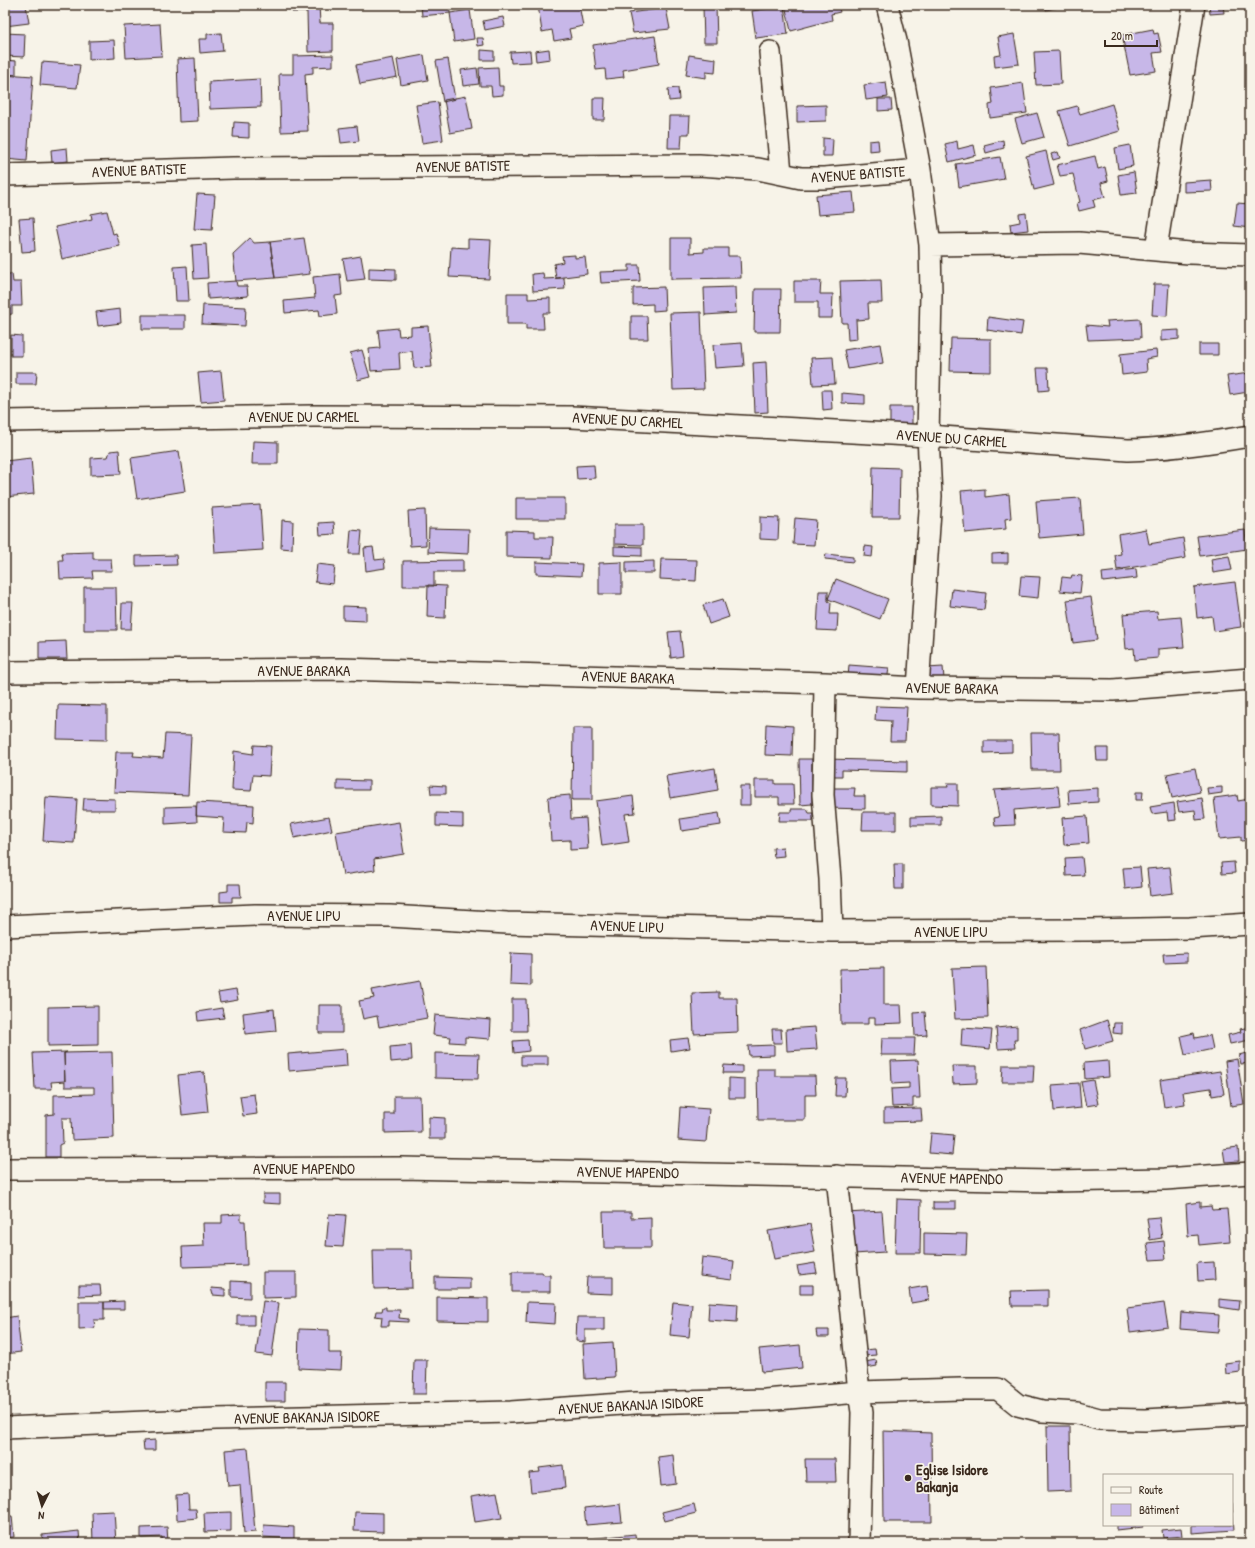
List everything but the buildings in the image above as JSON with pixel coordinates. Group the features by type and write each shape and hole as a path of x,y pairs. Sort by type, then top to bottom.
{"street":[{"path":"887,5 896,41 920,170 930,246 931,294 928,436 931,496 918,688"},
{"path":"1156,249 1194,5"},
{"path":"770,52 781,173"},
{"name":"AVENUE BATISTE","path":"5,175 233,168 699,165 758,169 801,178 824,178 920,170"},
{"path":"930,246 1060,243 1156,249 1189,253 1250,255"},
{"name":"AVENUE DU CARMEL","path":"5,421 314,416 572,417 928,436 1128,450 1197,445 1250,436"},
{"name":"AVENUE BARAKA","path":"5,672 341,669 825,683 918,688 1112,690 1250,680"},
{"path":"825,683 823,796 830,879 832,931"},
{"name":"AVENUE LIPU","path":"5,926 255,915 382,916 507,923 832,931 1090,930 1190,928 1250,924"},
{"name":"AVENUE MAPENDO","path":"5,1169 401,1168 1052,1180 1165,1179 1250,1173"},
{"path":"837,1176 863,1431 859,1543"},
{"name":"AVENUE BAKANJA ISIDORE","path":"5,1428 216,1419 510,1412 636,1403 765,1400 914,1389 998,1389 1018,1405 1042,1411 1077,1413 1099,1419 1168,1420 1250,1414"}],"place":[{"name":"Eglise Isidore Bakanja","path":"908,1478"}]}
